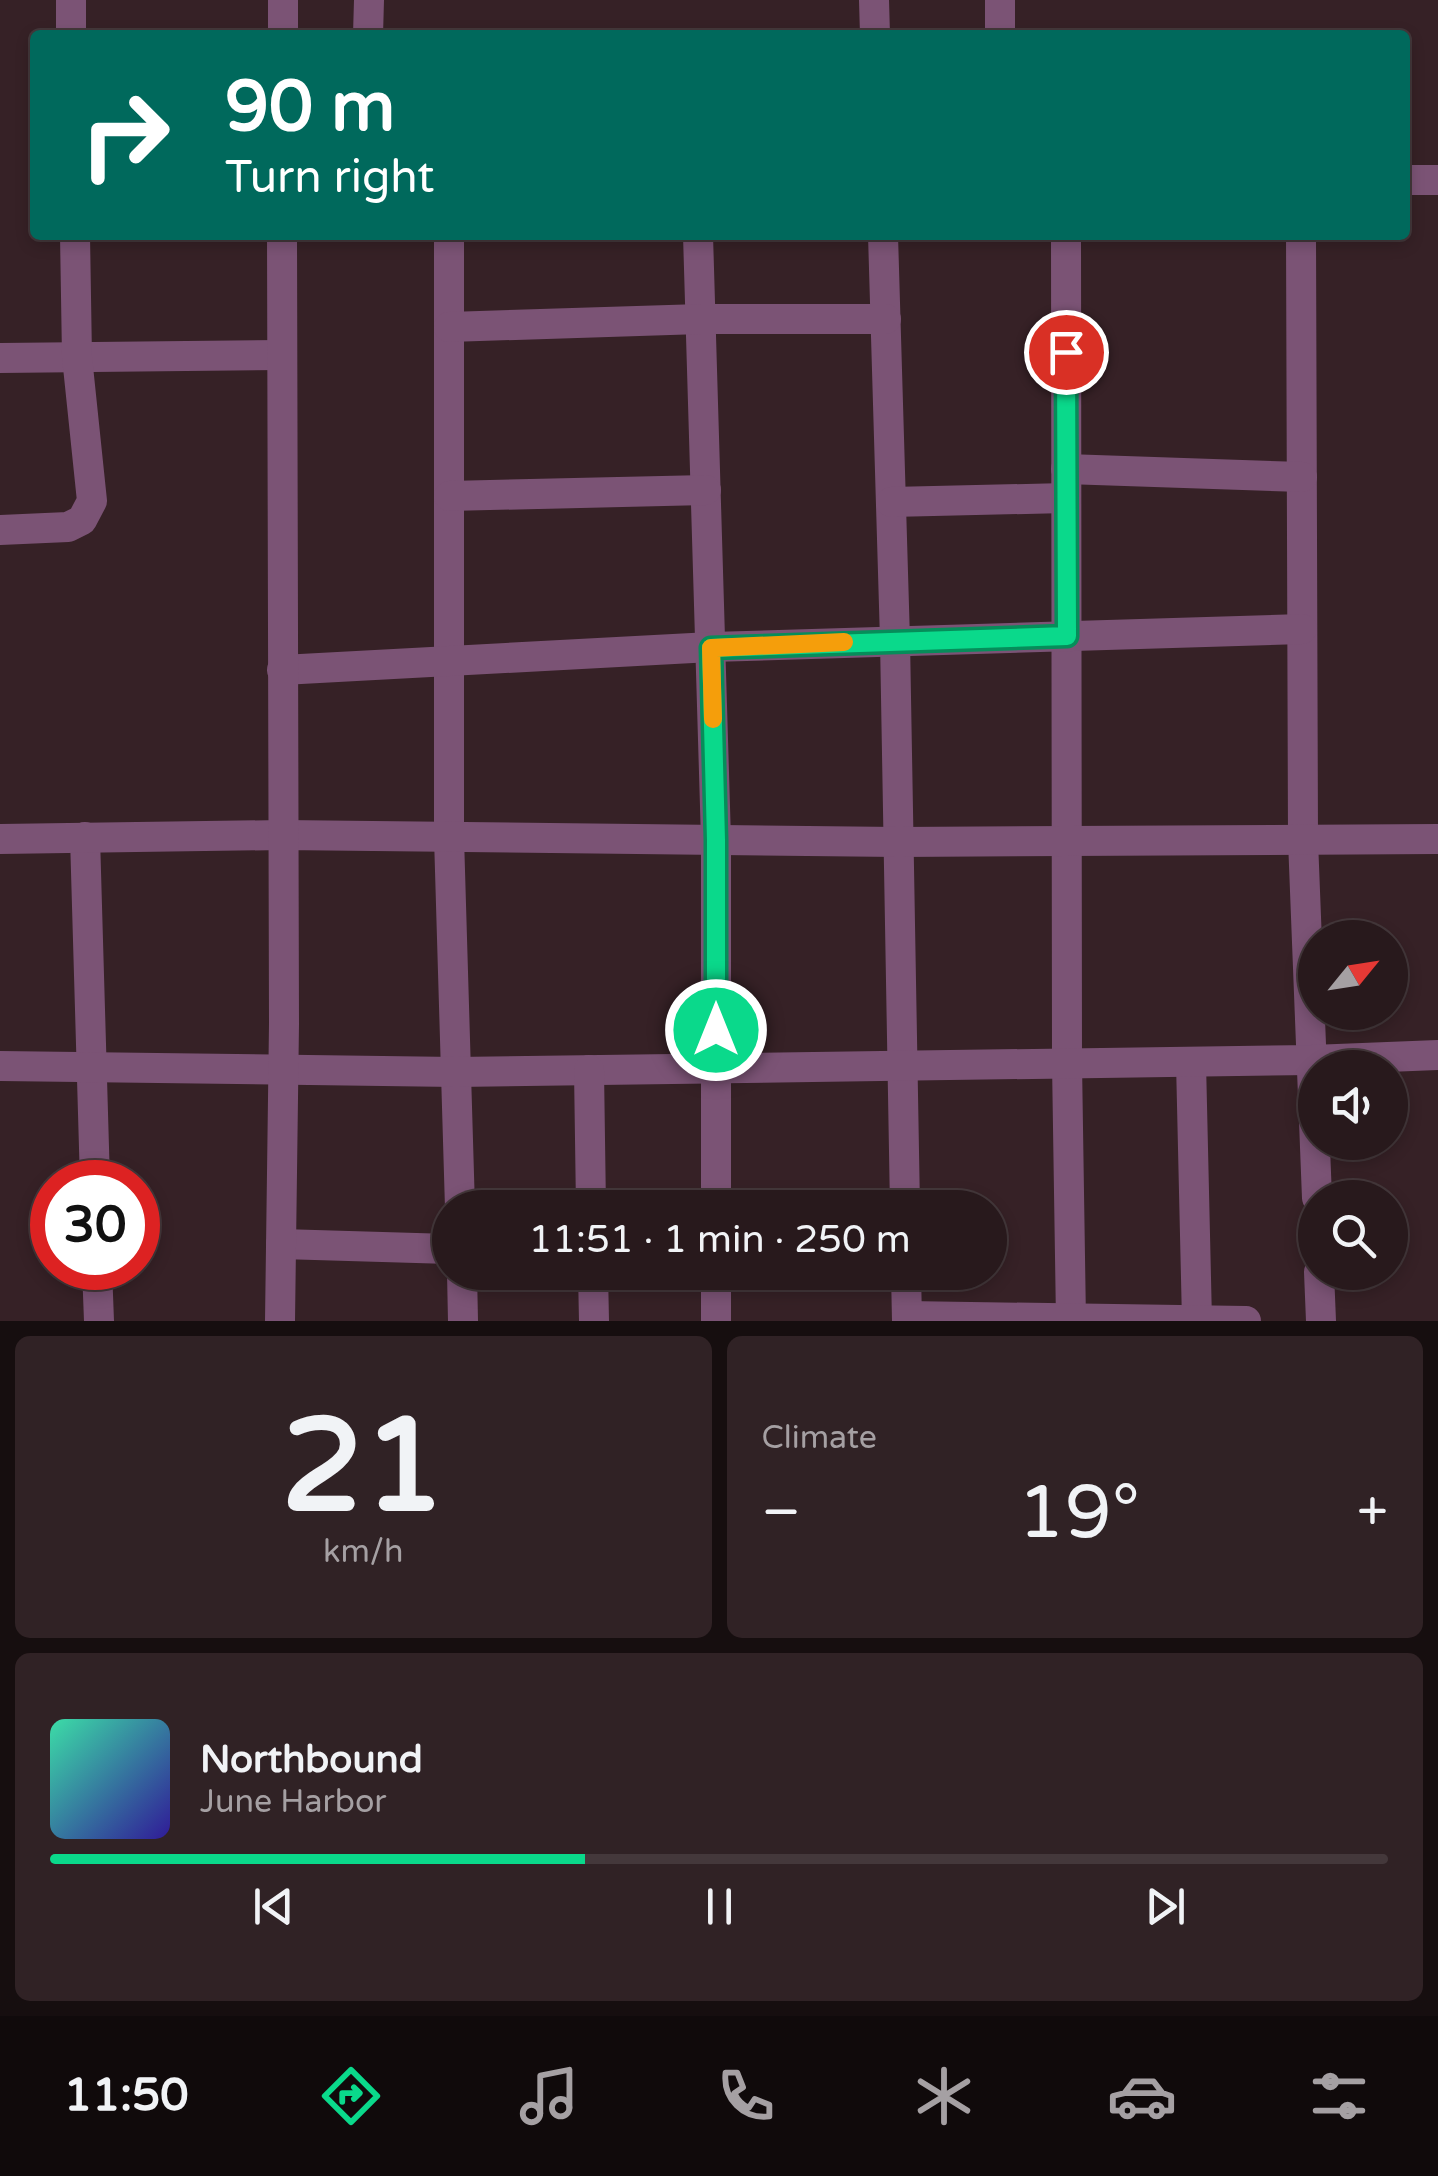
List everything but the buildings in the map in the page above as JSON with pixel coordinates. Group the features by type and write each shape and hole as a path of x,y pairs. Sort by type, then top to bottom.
{"street":[{"path":"70,0 71,30"},
{"path":"283,0 283,30"},
{"path":"368,0 368,30"},
{"path":"874,0 876,30"},
{"path":"1000,0 1000,30"},
{"path":"1410,180 1438,180"},
{"path":"0,530 68,527 82,520 92,501 77,357 75,240"},
{"path":"280,1321 282,240"},
{"path":"448,240 449,836 459,1190"},
{"path":"698,240 716,840 716,1190"},
{"path":"883,240 896,640 905,1190"},
{"path":"1066,240 1071,1320"},
{"path":"1301,240 1303,840 1312,1050"},
{"path":"449,327 700,319 886,319"},
{"path":"0,358 282,354"},
{"path":"891,502 1066,483 1302,477"},
{"path":"449,496 706,490"},
{"path":"282,670 896,640 1302,629"},
{"path":"0,838 282,834 898,842 1438,839"},
{"path":"85,838 94,1160"},
{"path":"1408,1056 1438,1055"},
{"path":"0,1066 456,1072 1298,1060"},
{"path":"1191,1062 1197,1320"},
{"path":"589,1070 592,1190"},
{"path":"281,1244 432,1248"},
{"path":"98,1290 99,1321"},
{"path":"462,1290 463,1321"},
{"path":"593,1290 594,1321"},
{"path":"716,1290 716,1321"},
{"path":"906,1290 907,1319 1246,1321"},
{"path":"1319,1290 1320,1321"}],"slow traffic":[{"path":"713,719 711,648 844,642"}],"route":[{"path":"716,1030 711,648 1067,636 1066,352"}]}
